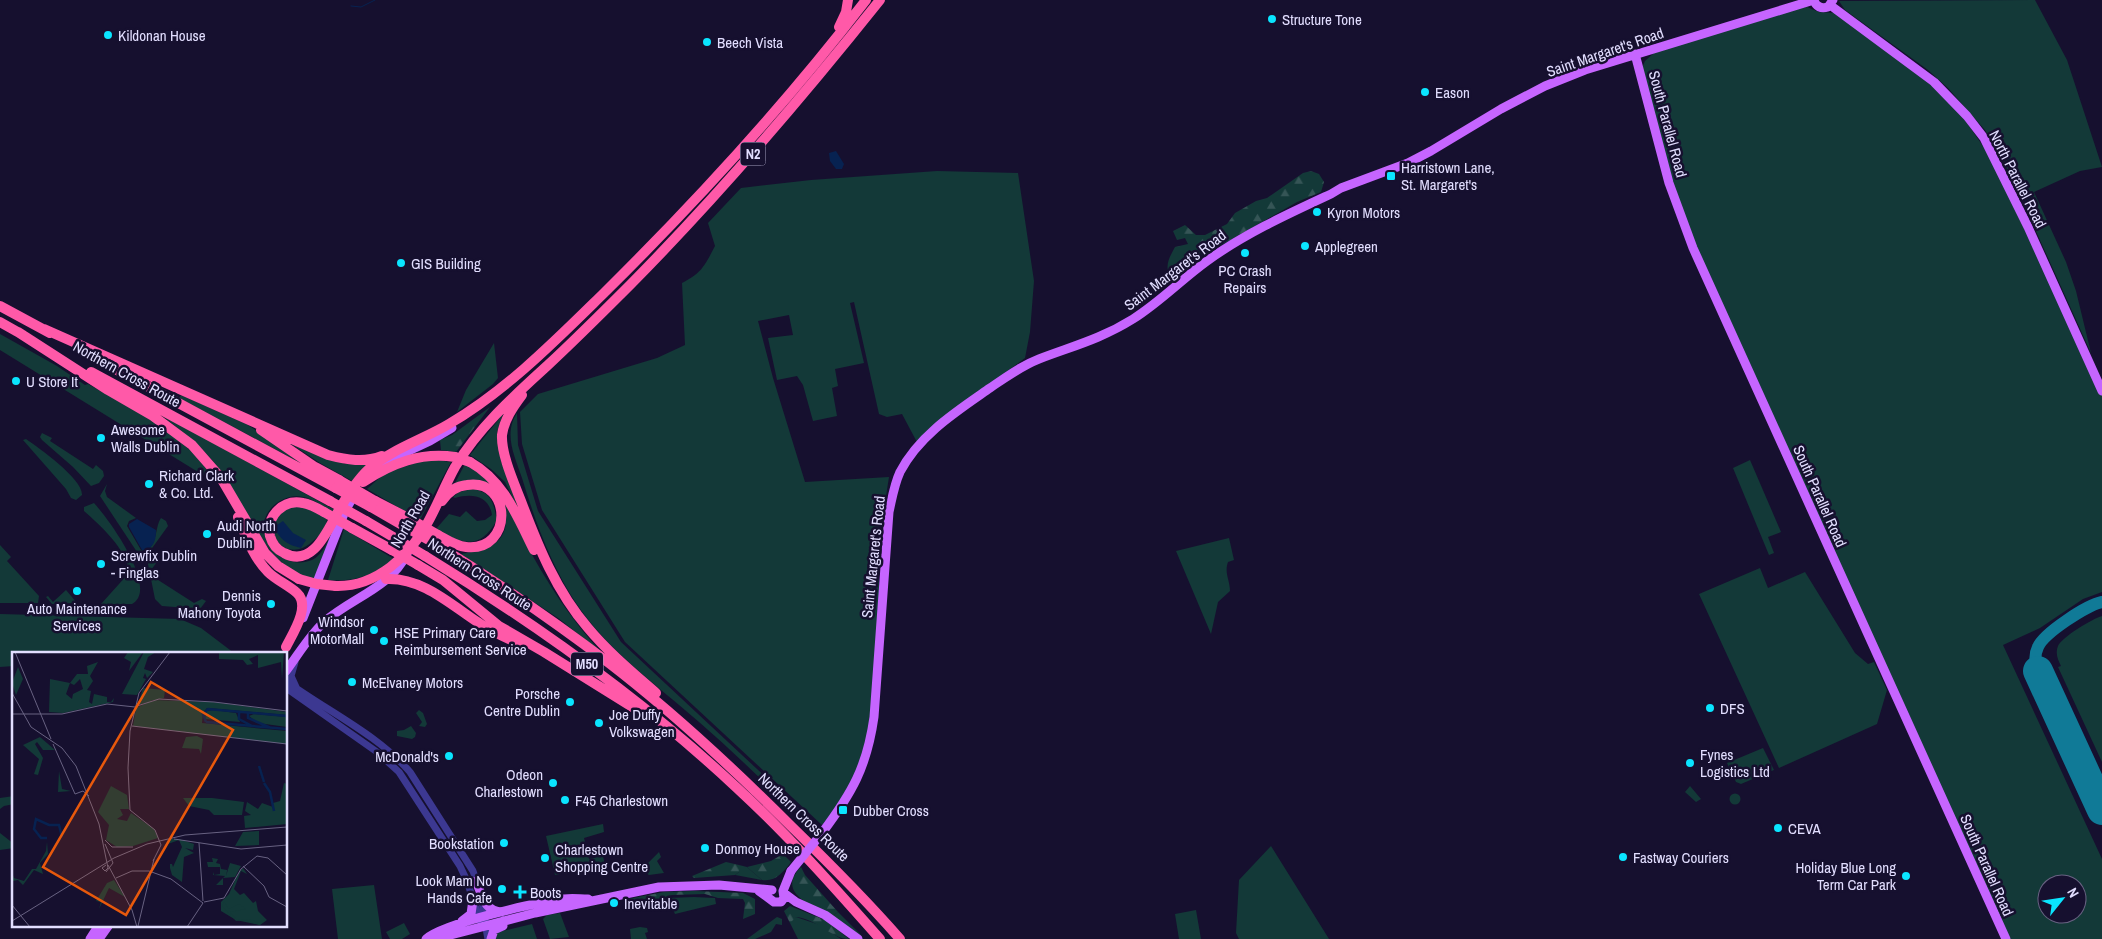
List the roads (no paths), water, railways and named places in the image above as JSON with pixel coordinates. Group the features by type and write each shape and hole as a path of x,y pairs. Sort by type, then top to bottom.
{"highway":[{"path":"798,84 812,61 840,26 846,12 848,0"},
{"name":"N2","path":"499,390 582,315 714,180 798,84 866,0"},
{"name":"N2","path":"584,331 698,215 755,152 810,88 880,0"},
{"path":"0,306 44,329 328,455 345,460 377,458 412,443 448,425 499,390"},
{"name":"Northern Cross Route","path":"0,322 366,521 426,556 517,614 594,669 657,718 738,788 779,828 880,939"},
{"name":"Northern Cross Route","path":"44,329 338,484"},
{"path":"584,331 522,395 512,408 502,436 503,448 514,484 544,558 562,591 587,627 613,655 718,748 728,764"},
{"name":"North Road","path":"408,552 431,516 455,467 478,435 506,403 584,331"},
{"path":"18,332 174,430 192,445 214,469 265,553 278,566 299,579 317,584 351,585 378,575 408,552"},
{"path":"221,407 246,421 338,484 436,539 467,547 483,545 495,537 500,529 502,514 501,507 492,493 479,485 470,484 462,486 446,495 431,516"},
{"path":"360,482 369,468 412,443"},
{"path":"360,482 395,464 438,455 455,457 470,462 491,476 501,488 556,590 578,623 637,686"},
{"path":"214,469 260,563 272,576 297,593 301,598 301,612 284,650"},
{"name":"M50","path":"360,482 330,526 317,546 304,555 289,556 282,552 271,540 270,524 277,510 284,505 300,502 324,512 352,528 392,550 443,580 499,626 557,660"},
{"name":"Northern Cross Route","path":"436,539 536,610 637,686 728,764 857,890 900,939"},
{"name":"M50","path":"386,579 398,578 426,589 448,601 490,630 557,660"},
{"path":"557,660 629,704 738,788"}],"main road":[{"name":"North Parallel Road","path":"1814,0 1819,7 1825,8 1832,2 1934,82 1967,116 1984,138 2028,227 2102,391"},
{"name":"Saint Margaret's Road","path":"778,894 791,871 853,790 868,749 874,717 889,512 899,474 923,439 960,409 1023,366 1078,347 1115,330 1157,304 1205,262 1242,238 1331,194 1347,190 1362,181 1408,163 1501,109 1545,86 1585,70 1635,54 1814,0"},
{"name":"South Parallel Road","path":"1635,54 1669,182 1693,248 2006,939"},
{"path":"284,650 296,634 345,511 360,482 385,462 430,441 473,414 499,390"},
{"name":"North Road","path":"288,668 324,623 386,579 403,563 408,552"},
{"path":"476,881 488,907 497,912 505,912"},
{"path":"437,935 485,928 521,917 659,887 719,885 778,894 825,915 858,939"},
{"path":"426,939 482,918 505,912 566,899 610,897"},
{"path":"437,935 468,918 473,910 473,900"},
{"path":"489,939 496,929 521,917"},
{"path":"90,939 98,926"},
{"path":"99,939 108,926"}],"street":[{"path":"300,653 294,664 292,678 296,687 305,694"},
{"path":"288,682 357,728 402,762 410,772 473,871 482,918 489,939"},
{"path":"288,689 377,752 399,772 460,866 482,918"}],"water":[{"path":"836,151 844,164 842,169 836,169 830,161 829,153"},
{"path":"137,519 156,530 152,546 147,551 142,550 129,527 129,524"},
{"path":"283,521 293,533 306,540 301,548 287,543 276,531 277,525"}],"waterway":[{"path":"351,6 361,7 375,0"}],"place":[{"name":"Structure Tone","path":"1272,19"},
{"name":"Kildonan House","path":"108,35"},
{"name":"Beech Vista","path":"707,42"},
{"name":"Eason","path":"1425,92"},
{"name":"Harristown Lane, St. Margaret's","path":"1391,176"},
{"name":"Kyron Motors","path":"1317,212"},
{"name":"Applegreen","path":"1305,246"},
{"name":"PC Crash Repairs","path":"1245,253"},
{"name":"GIS Building","path":"401,263"},
{"name":"U Store It","path":"16,381"},
{"name":"Awesome Walls Dublin","path":"101,438"},
{"name":"Richard Clark & Co. Ltd.","path":"149,484"},
{"name":"Audi North Dublin","path":"207,534"},
{"name":"Screwfix Dublin - Finglas","path":"101,564"},
{"name":"Auto Maintenance Services","path":"77,591"},
{"name":"Dennis Mahony Toyota","path":"271,604"},
{"name":"Windsor MotorMall","path":"374,630"},
{"name":"HSE Primary Care Reimbursement Service","path":"384,641"},
{"name":"McElvaney Motors","path":"352,682"},
{"name":"Porsche Centre Dublin","path":"570,702"},
{"name":"DFS","path":"1710,708"},
{"name":"Joe Duffy Volkswagen","path":"599,723"},
{"name":"McDonald's","path":"449,756"},
{"name":"Fynes Logistics Ltd","path":"1690,763"},
{"name":"Odeon Charlestown","path":"553,783"},
{"name":"F45 Charlestown","path":"565,800"},
{"name":"Dubber Cross","path":"843,810"},
{"name":"CEVA","path":"1778,828"},
{"name":"Bookstation","path":"504,843"},
{"name":"Donmoy House","path":"705,848"},
{"name":"Fastway Couriers","path":"1623,857"},
{"name":"Charlestown Shopping Centre","path":"545,858"},
{"name":"Holiday Blue Long Term Car Park","path":"1906,876"},
{"name":"Look Mam No Hands Cafe","path":"502,889"},
{"name":"Boots","path":"520,892"},
{"name":"Inevitable","path":"614,903"}]}
